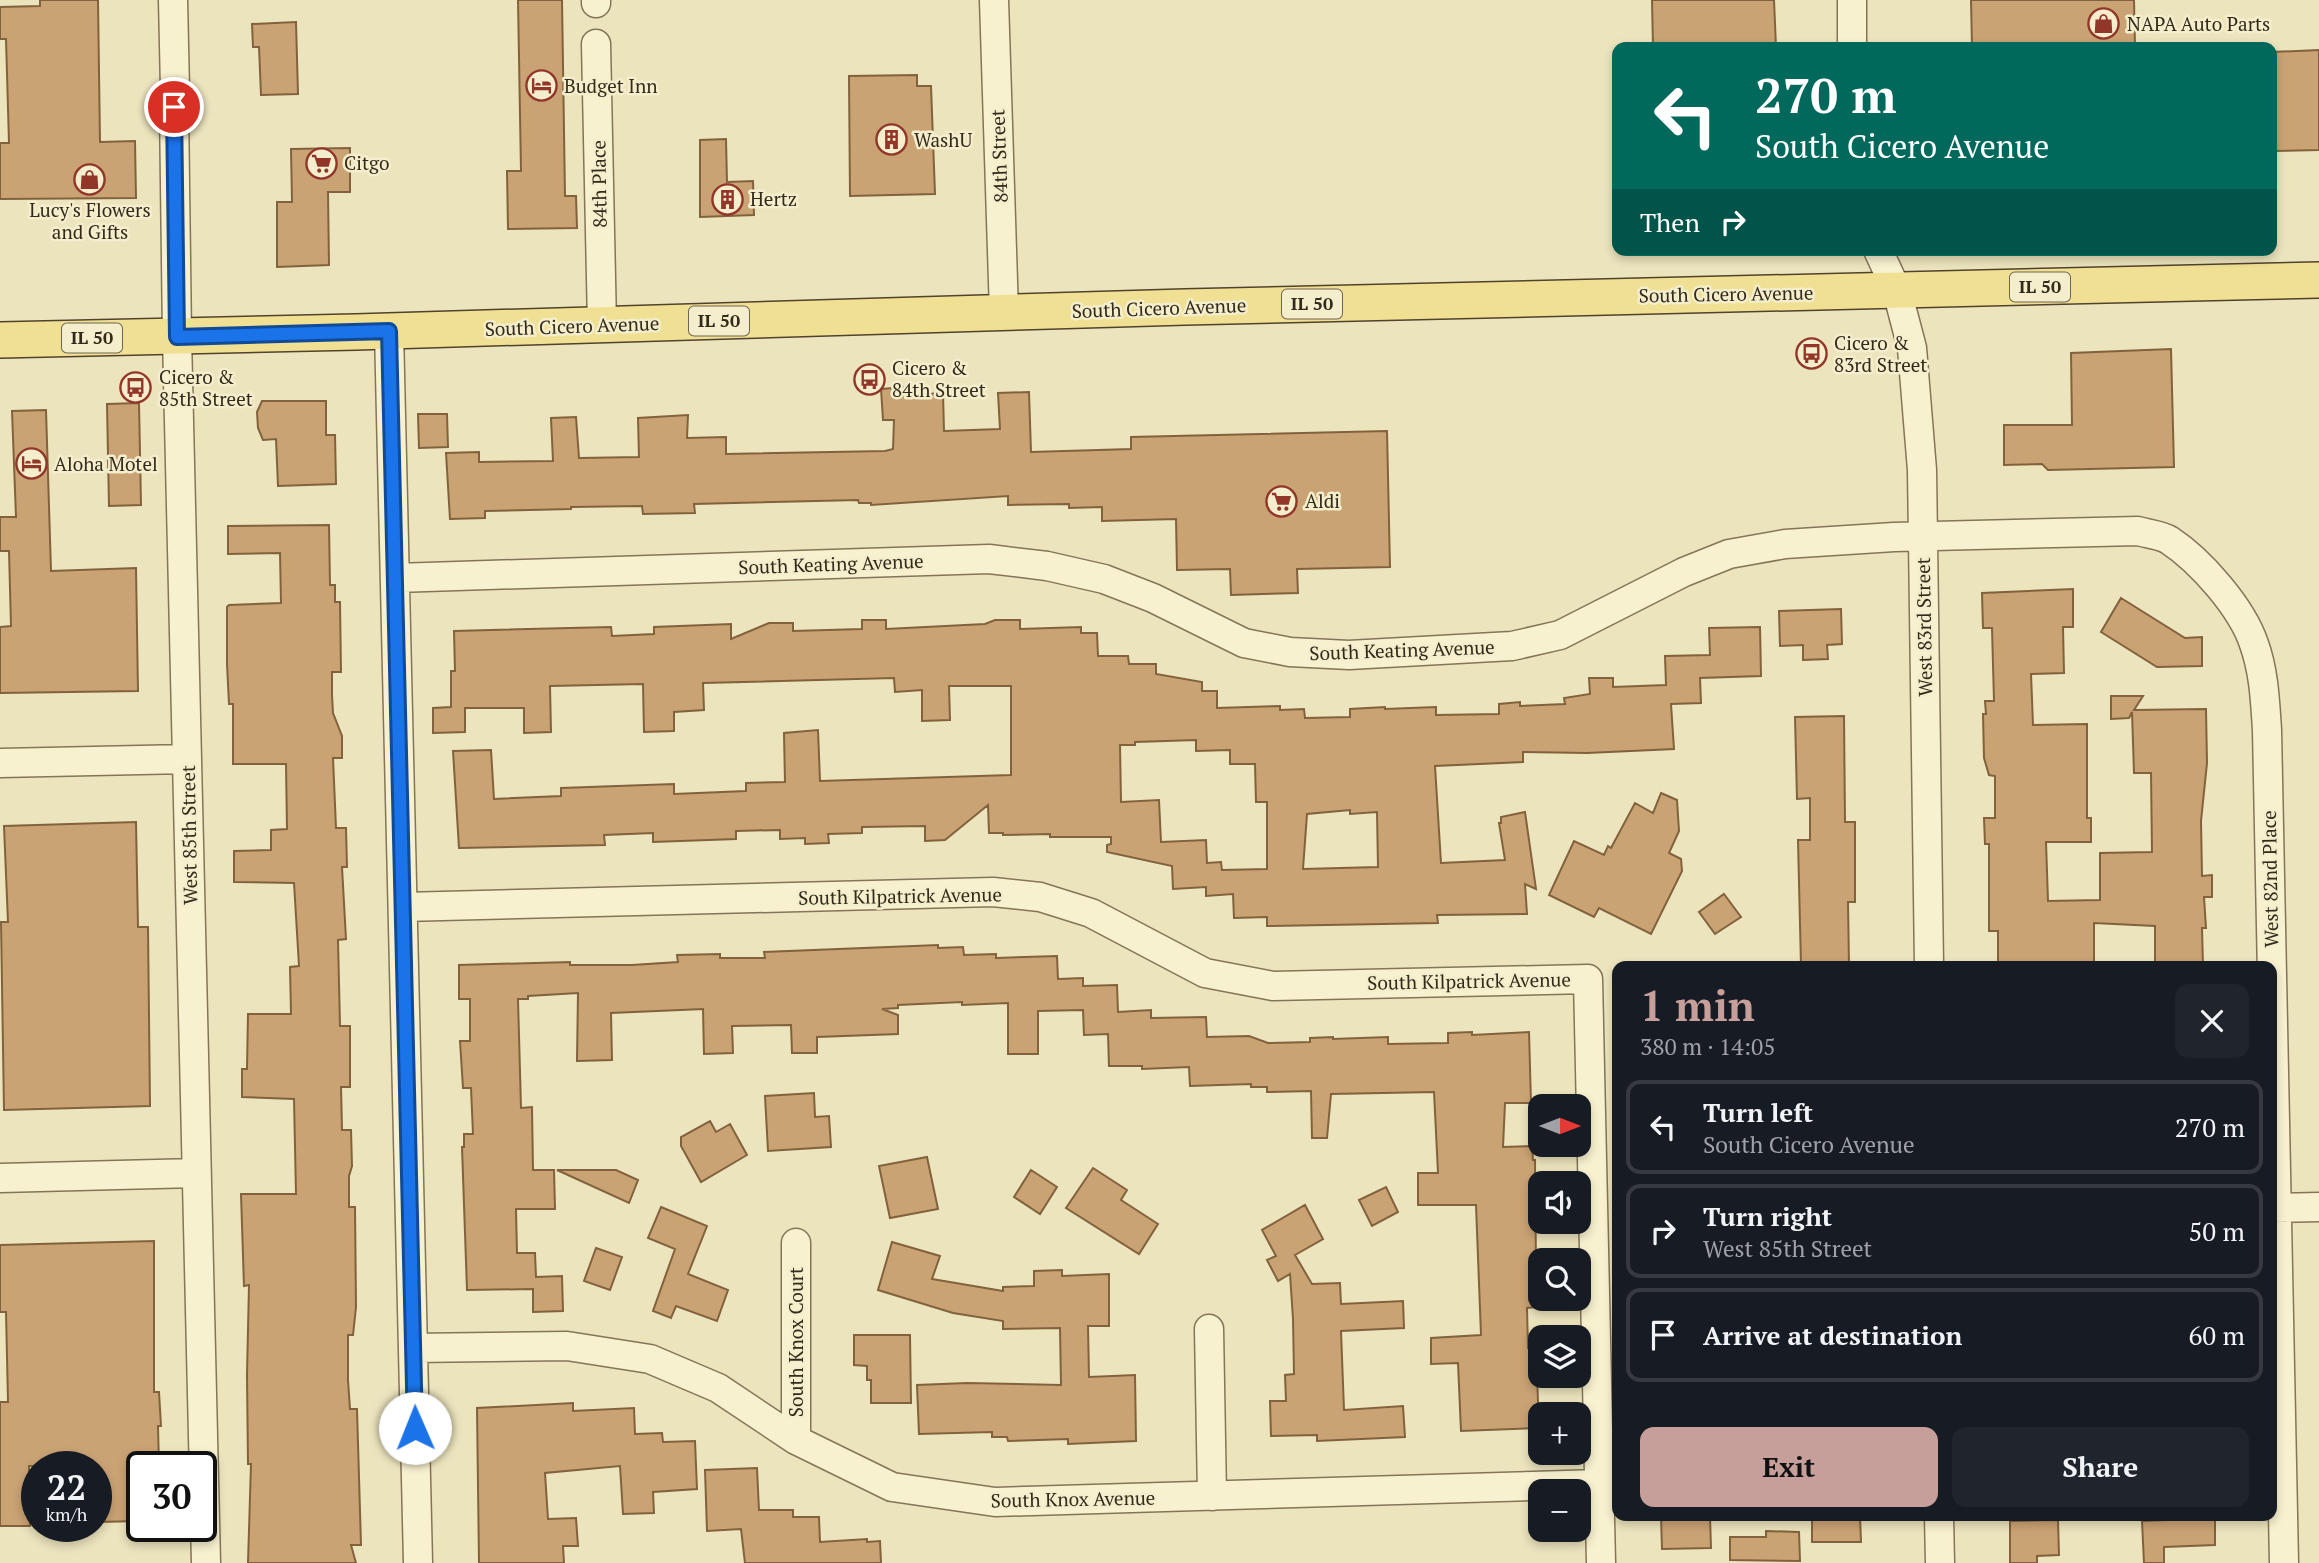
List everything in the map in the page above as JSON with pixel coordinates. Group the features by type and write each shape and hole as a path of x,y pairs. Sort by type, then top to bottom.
{"main road":[{"name":"South Cicero Avenue","path":"0,340 2319,281"}],"street":[{"name":"West 85th Street","path":"173,0 177,337 206,1563"},
{"name":"84th Street","path":"994,0 1004,313"},
{"path":"1852,0 1852,42"},
{"name":"84th Place","path":"596,44 602,325"},
{"name":"West 83rd Street","path":"1881,256 1897,291 1912,348 1922,470 1929,961"},
{"path":"389,331 418,1563"},
{"name":"South Keating Avenue","path":"396,578 989,559 1047,566 1104,579 1153,598 1244,643 1290,652 1362,654 1513,646 1560,635 1684,572 1730,554 1785,544 2138,531 2167,538 2194,559 2217,585"},
{"name":"West 82nd Place","path":"2217,585 2238,613 2254,642 2263,678 2267,730 2270,961"},
{"path":"0,763 187,759"},
{"name":"South Kilpatrick Avenue","path":"403,907 993,892 1040,897 1091,912 1205,973 1273,986 1588,979 1605,1223"},
{"path":"0,1178 196,1172"},
{"path":"2277,1207 2319,1207"},
{"path":"1601,1563 1599,1484 1605,1223"},
{"name":"South Knox Court","path":"796,1243 796,1440"},
{"name":"West 82nd Place","path":"2277,1314 2284,1563"},
{"path":"1209,1329 1212,1496"},
{"name":"South Knox Avenue","path":"412,1348 567,1346 650,1359 718,1388 796,1440 892,1487 995,1503 1599,1484"},
{"path":"1939,1521 1940,1563"}],"building":[{"path":"40,0 98,0 100,142 135,141 136,198 0,199 0,143 9,143 6,39 0,39 0,7 40,6"},
{"name":"Budget Inn","path":"518,0 562,0 565,196 576,196 577,228 508,229 507,171 521,171"},
{"path":"1652,0 1774,0 1776,42 1653,42"},
{"path":"1971,0 2134,0 2135,42 1972,42"},
{"path":"296,22 298,94 261,95 259,47 253,47 252,24"},
{"path":"2319,50 2319,150 2277,151 2277,52"},
{"name":"WashU","path":"917,75 917,86 931,86 935,194 850,196 849,76"},
{"name":"Hertz","path":"726,139 727,182 753,181 754,215 700,217 700,140"},
{"path":"350,148 350,192 328,192 329,265 277,267 277,202 292,202 291,149"},
{"path":"2171,349 2174,467 2048,470 2042,464 2004,465 2004,425 2072,425 2071,353"},
{"path":"906,387 907,395 943,393 944,431 1000,429 998,393 1029,392 1031,452 1131,449 1131,437 1387,431 1390,567 1297,569 1298,593 1231,595 1230,569 1177,570 1176,519 1102,521 1102,507 1069,508 1069,504 1008,505 1008,496 871,505 859,503 858,500 694,504 695,513 643,514 642,506 571,507 485,511 485,518 450,519 446,453 479,452 479,462 553,461 551,418 576,417 579,458 639,457 638,418 688,415 687,438 726,437 726,454 885,451 893,449 894,420 883,420 881,389"},
{"path":"262,401 326,401 326,435 335,435 336,484 278,486 276,439 263,440 258,428 257,412"},
{"path":"139,403 141,505 109,506 107,404"},
{"path":"46,410 51,571 136,568 138,691 0,693 0,627 11,626 9,551 0,551 0,517 16,517 12,411"},
{"path":"418,414 447,414 448,447 419,448"},
{"path":"329,525 330,585 335,585 335,602 340,602 341,672 332,672 332,695 333,713 342,736 342,758 333,758 336,828 346,828 347,867 342,867 346,939 338,940 340,1026 350,1026 350,1087 341,1087 342,1130 351,1130 349,1207 355,1207 356,1307 353,1335 348,1335 348,1380 350,1409 357,1409 361,1545 351,1545 356,1563 248,1563 251,1464 248,1464 247,1375 249,1285 244,1286 241,1194 296,1194 294,1099 242,1097 242,1069 247,1069 248,1014 291,1014 290,967 299,966 294,883 234,882 234,851 271,850 271,830 287,829 286,764 233,764 233,704 229,704 227,607 281,603 280,553 228,554 228,526"},
{"path":"2073,589 2073,627 2063,627 2064,673 2031,674 2033,725 2087,724 2087,818 2091,818 2091,842 2046,842 2048,901 2100,900 2100,853 2152,852 2151,773 2134,773 2132,712 2129,718 2111,719 2111,696 2143,696 2134,710 2206,709 2207,763 2201,821 2202,876 2212,875 2212,897 2204,897 2206,928 2202,928 2203,961 2155,961 2155,926 2094,923 2094,961 1998,961 1998,931 1989,931 1989,844 1985,844 1984,818 1995,818 1995,776 1989,775 1984,758 1983,714 1986,714 1985,701 1994,701 1992,628 1983,628 1982,593"},
{"path":"2121,598 2185,638 2202,637 2202,666 2157,667 2101,632"},
{"path":"1841,609 1842,644 1827,645 1828,659 1803,660 1803,645 1780,646 1779,611"},
{"path":"862,620 886,620 886,629 985,624 995,620 1020,620 1020,629 1081,627 1081,633 1097,633 1098,656 1128,656 1129,664 1156,664 1156,674 1202,682 1202,691 1217,691 1217,708 1280,706 1280,710 1304,709 1305,718 1350,717 1350,709 1385,707 1436,707 1436,715 1499,714 1499,704 1565,704 1564,698 1590,694 1589,678 1613,678 1613,687 1666,685 1665,656 1710,655 1709,628 1760,627 1761,676 1700,678 1701,703 1671,704 1674,749 1587,753 1523,752 1523,762 1435,766 1441,863 1505,860 1499,823 1501,817 1525,812 1536,889 1525,884 1527,914 1437,915 1438,923 1267,926 1267,917 1234,918 1233,894 1206,896 1206,887 1173,889 1172,866 1107,852 1111,837 989,833 988,805 945,840 925,841 925,826 862,827 862,833 828,834 829,843 805,844 805,838 780,839 780,830 736,831 736,839 653,842 653,833 604,835 605,845 459,848 453,751 491,750 494,799 561,796 561,788 674,784 674,794 746,791 746,783 785,782 784,733 818,730 820,781 1011,775 1011,686 949,686 950,720 922,721 922,690 895,692 894,678 703,683 704,710 674,712 674,731 644,732 643,684 550,686 551,732 524,733 524,708 465,708 465,732 433,733 433,708 451,707 451,671 455,671 454,631 611,627 612,636 654,634 654,627 731,624 731,639 769,623 793,623 793,631 862,629","holes":["1196,740 1196,751 1230,750 1230,764 1255,764 1256,802 1267,802 1267,869 1222,870 1221,862 1207,863 1206,840 1161,842 1159,800 1121,802 1120,745","1350,810 1350,814 1377,812 1378,867 1303,869 1307,814"]},
{"path":"1844,716 1845,822 1855,822 1855,902 1848,902 1849,961 1801,961 1798,840 1810,840 1810,798 1797,799 1795,717"},
{"path":"1661,793 1677,800 1679,831 1669,853 1681,859 1682,871 1651,934 1599,908 1594,917 1549,895 1574,841 1604,855 1608,846 1611,848 1635,803 1653,813"},
{"path":"136,822 138,927 148,927 150,1106 4,1110 1,922 8,922 4,826"},
{"path":"1724,894 1741,917 1715,934 1699,912"},
{"path":"938,945 938,948 963,947 964,955 996,954 996,958 1057,956 1058,979 1083,978 1083,986 1117,985 1118,1012 1151,1010 1151,1018 1206,1017 1207,1037 1249,1036 1268,1043 1310,1042 1310,1038 1388,1037 1388,1044 1448,1043 1448,1033 1472,1032 1472,1035 1529,1032 1531,1094 1528,1094 1528,1103 1505,1103 1503,1147 1528,1146 1528,1157 1535,1160 1535,1171 1528,1171 1528,1234 1536,1234 1536,1248 1528,1248 1528,1388 1538,1388 1538,1402 1528,1402 1528,1428 1461,1431 1458,1363 1431,1364 1431,1338 1481,1335 1476,1205 1418,1205 1418,1173 1438,1173 1434,1092 1331,1094 1327,1138 1312,1138 1311,1091 1267,1092 1267,1087 1251,1087 1251,1084 1190,1086 1189,1067 1142,1069 1142,1066 1109,1066 1108,1034 1084,1035 1083,1010 1038,1011 1038,1054 1008,1054 1008,1003 898,1005 898,1008 882,1009 898,1015 898,1034 817,1037 817,1053 792,1053 791,1025 732,1026 733,1053 704,1054 703,1009 611,1013 612,1060 577,1061 578,993 518,999 521,1108 532,1107 533,1170 554,1170 555,1209 516,1209 517,1253 535,1253 536,1277 562,1276 563,1311 533,1312 533,1289 467,1290 462,1147 464,1134 473,1134 471,1088 463,1088 460,1041 470,1041 470,999 459,999 459,965 570,962 570,965 632,965 678,962 677,955 720,954 720,958 765,958 764,952"},
{"path":"814,1093 815,1117 829,1116 831,1147 768,1151 765,1096"},
{"path":"710,1121 716,1132 730,1124 747,1155 701,1182 681,1146 681,1137"},
{"path":"927,1157 938,1209 890,1218 879,1166"},
{"path":"1093,1168 1127,1190 1121,1200 1158,1224 1139,1254 1066,1208"},
{"path":"557,1170 616,1170 638,1180 629,1203"},
{"path":"1031,1170 1057,1187 1040,1214 1014,1197"},
{"path":"1386,1187 1398,1212 1372,1226 1359,1200"},
{"path":"1305,1205 1323,1239 1295,1255 1312,1284 1340,1283 1341,1304 1403,1301 1404,1328 1341,1331 1344,1410 1403,1406 1405,1437 1317,1441 1317,1435 1271,1436 1270,1401 1286,1401 1285,1375 1294,1374 1293,1319 1290,1274 1278,1281 1267,1260 1276,1256 1262,1230"},
{"path":"661,1207 707,1226 688,1274 728,1290 717,1321 676,1306 671,1318 653,1311 675,1249 648,1238"},
{"path":"154,1241 154,1392 159,1392 161,1426 158,1426 159,1451 126,1451 126,1521 112,1522 112,1451 21,1451 21,1526 0,1526 0,1402 8,1402 6,1312 0,1312 0,1245"},
{"path":"892,1242 940,1256 932,1279 1003,1291 1003,1287 1034,1286 1034,1271 1062,1270 1062,1276 1109,1274 1109,1326 1088,1326 1089,1377 1135,1375 1136,1441 1068,1444 1068,1439 1008,1441 1007,1437 992,1437 992,1432 919,1434 917,1385 1061,1385 1060,1328 1003,1329 1003,1321 953,1313 878,1290"},
{"path":"596,1248 622,1257 610,1290 584,1281"},
{"path":"854,1335 910,1335 911,1403 871,1403 871,1380 867,1380 867,1366 854,1365"},
{"path":"573,1403 573,1411 634,1408 635,1434 662,1433 663,1442 695,1441 697,1489 653,1492 654,1513 623,1514 620,1466 545,1473 548,1519 576,1518 578,1546 563,1546 564,1563 479,1563 477,1408"},
{"path":"757,1468 759,1510 793,1510 793,1517 819,1517 820,1542 867,1539 867,1542 880,1541 881,1563 745,1563 741,1529 707,1531 705,1470"},
{"path":"1661,1521 1710,1521 1711,1548 1662,1549"},
{"path":"1812,1521 1860,1521 1861,1542 1812,1542"},
{"path":"2010,1521 2058,1521 2059,1555 2037,1556 2037,1563 2010,1563"},
{"path":"2142,1521 2215,1521 2215,1545 2164,1547 2164,1563 2144,1563"},
{"path":"1766,1531 1799,1532 1800,1561 1730,1560 1730,1537 1766,1537"}],"place":[{"name":"NAPA Auto Parts","path":"2104,24"},
{"name":"Budget Inn","path":"541,86"},
{"name":"WashU","path":"891,140"},
{"name":"Citgo","path":"321,163"},
{"name":"Lucy's Flowers and Gifts","path":"90,179"},
{"name":"Hertz","path":"727,199"},
{"name":"Cicero & 83rd Street","path":"1811,354"},
{"name":"Cicero & 84th Street","path":"869,379"},
{"name":"Cicero & 85th Street","path":"136,388"},
{"name":"Aloha Motel","path":"31,464"},
{"name":"Aldi","path":"1282,501"}],"route":[{"path":"174,107 177,337 389,331 415,1428"}]}
